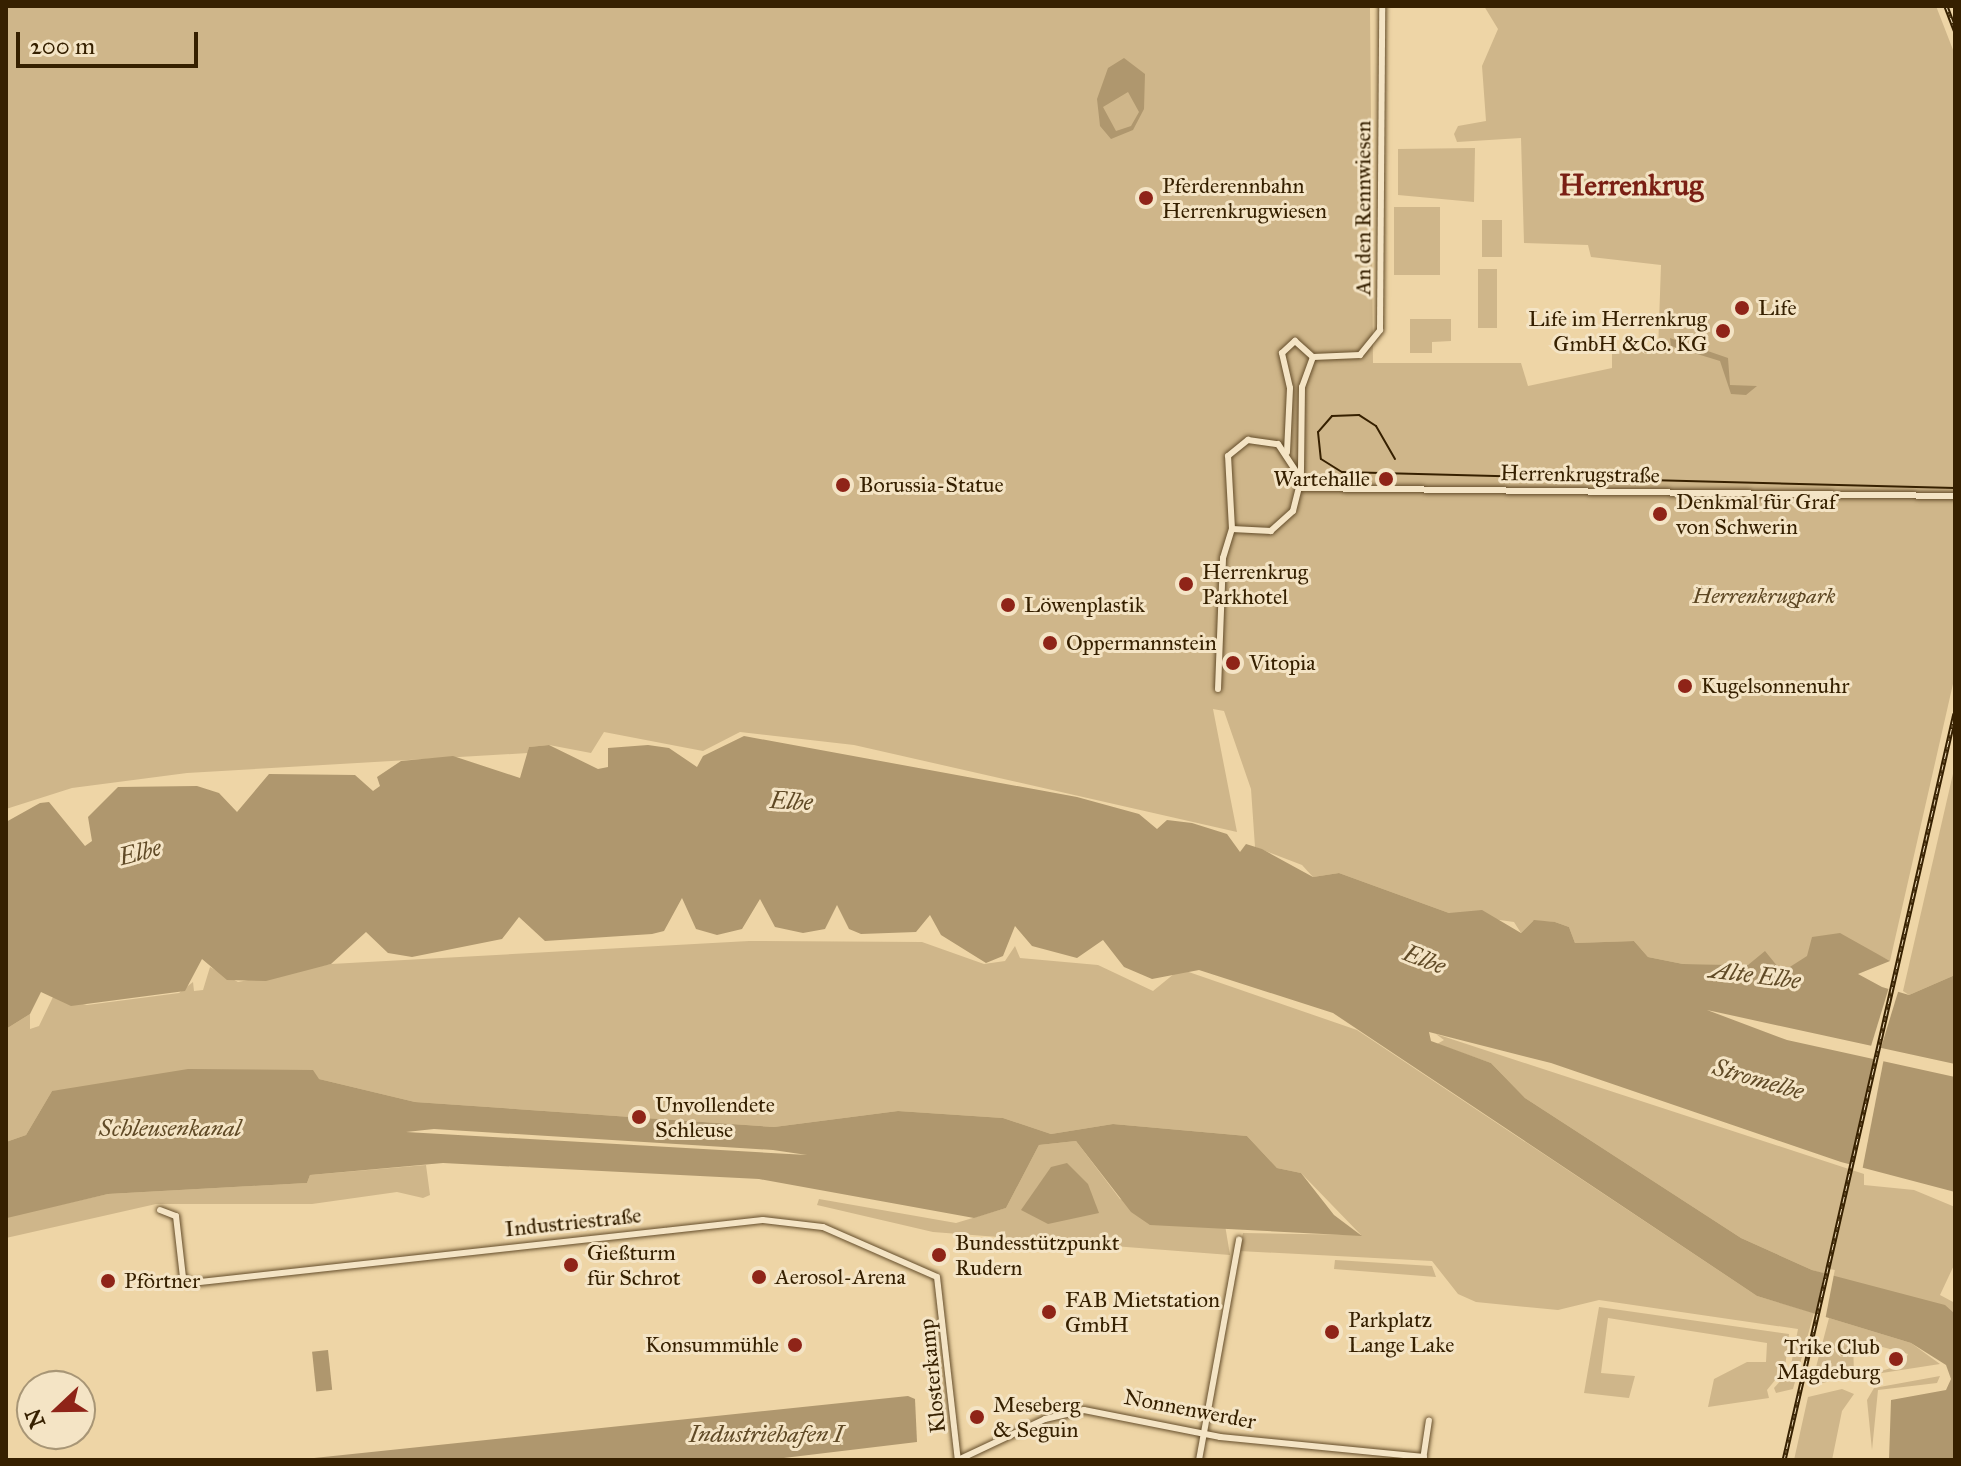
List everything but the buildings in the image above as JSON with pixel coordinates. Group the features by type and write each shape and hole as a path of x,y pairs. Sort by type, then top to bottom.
{"street":[{"name":"An den Rennwiesen","path":"1287,452 1290,388 1282,353 1298,342 1313,357 1360,355 1380,330 1382,6"},
{"path":"1232,529 1277,528 1301,488 1302,387 1313,357"},
{"path":"1218,689 1223,558 1232,529 1229,453 1255,440 1287,452 1301,479"},
{"name":"Herrenkrugstraße","path":"1301,488 1955,496"},
{"name":"Industriestraße","path":"160,1210 176,1216 183,1275 191,1283 772,1219 839,1233 931,1272 940,1288"},
{"path":"1199,1460 1239,1240"},
{"name":"Klosterkamp","path":"940,1288 958,1460"},
{"name":"Nonnenwerder","path":"958,1460 1045,1419 1084,1410 1204,1434 1424,1458"},
{"path":"1424,1458 1429,1420"}],"green space":[{"name":"Herrenkrugpark","path":"6,6 1370,6 1373,363 1521,363 1528,386 1612,368 1612,350 1658,351 1661,265 1591,257 1588,245 1524,243 1521,138 1457,142 1454,134 1458,126 1486,121 1482,66 1498,29 1484,6 1936,6 1955,55 1955,675 1890,961 1841,936 1782,973 1759,957 1749,965 1683,964 1648,957 1634,941 1575,943 1569,927 1555,922 1533,921 1521,933 1514,922 1449,913 1339,873 1313,877 1302,865 1255,847 1251,789 1224,711 1213,709 1237,832 854,745 740,732 703,751 604,732 591,753 549,745 529,747 528,753 187,773 72,788 6,809"},
{"path":"1475,148 1474,202 1398,195 1398,149"},
{"path":"1394,207 1440,207 1440,275 1394,275"},
{"path":"1482,220 1502,220 1502,257 1482,257"},
{"path":"1478,269 1497,269 1497,328 1478,328"},
{"path":"1410,319 1451,319 1451,341 1432,342 1432,353 1410,353"},
{"path":"1955,765 1955,975 1909,995 1903,991"},
{"path":"749,941 922,942 984,964 1005,961 1015,946 1020,958 1098,965 1153,991 1180,969 1357,1030 1757,1296 1814,1313 1793,1389 1776,1393 1774,1388 1790,1370 1798,1329 1599,1300 1558,1310 1476,1302 1458,1294 1432,1261 1239,1251 1243,1233 1361,1235 1301,1173 1277,1168 1247,1136 1113,1124 1051,1134 1003,1118 898,1111 774,1127 415,1102 319,1079 52,1091 26,1135 6,1142 6,1029 30,1014 30,1029 39,1026 53,997 87,1005 179,993 193,982 194,991 203,990 210,967 238,982 331,964"},
{"path":"1436,1034 1864,1174 1864,1185 1914,1190 1955,1207 1955,1263 1940,1295 1955,1303 1955,1314 1812,1270 1741,1238 1525,1098 1491,1063 1437,1044 1444,1040"},
{"path":"1076,1141 1120,1199 1201,1226 1225,1225 1230,1255 933,1232 817,1205 819,1199 956,1223 1006,1208 1039,1145"},
{"path":"426,1165 430,1195 423,1198 397,1192 312,1204 156,1204 6,1238 6,1217 108,1194 307,1183 310,1175"},
{"path":"1335,1260 1432,1266 1436,1277 1334,1269"},
{"path":"1599,1307 1789,1334 1785,1368 1767,1390 1769,1398 1708,1407 1714,1379 1747,1362 1766,1362 1767,1343 1608,1318 1601,1373 1635,1376 1629,1398 1584,1393"},
{"path":"1829,1318 1911,1343 1940,1364 1869,1375 1903,1364 1908,1354 1853,1339 1854,1375 1811,1386"},
{"path":"1940,1376 1937,1383 1878,1390 1872,1450 1867,1400 1874,1388"},
{"path":"1842,1389 1854,1394 1842,1411 1832,1460 1794,1460 1808,1397"}],"water":[{"path":"1124,58 1145,74 1144,109 1133,130 1111,139 1100,126 1097,99 1108,68","holes":["1128,92 1139,112 1131,126 1116,131 1103,107"]},
{"path":"1670,338 1728,358 1730,385 1757,386 1746,395 1731,394 1720,361 1671,346"},
{"path":"744,736 1077,797 1139,814 1157,829 1167,820 1192,823 1227,834 1240,852 1246,844 1262,849 1313,877 1339,873 1449,913 1482,910 1521,933 1534,920 1555,922 1569,927 1575,943 1634,941 1648,957 1683,964 1748,965 1765,951 1782,972 1807,956 1812,937 1840,933 1890,961 1858,974 1882,987 1909,995 1955,975 1955,1064 1707,1010 1787,1040 1955,1077 1955,1192 1841,1162 1551,1063 1429,1032 1431,1041 1491,1063 1525,1098 1741,1238 1812,1270 1945,1305 1955,1314 1955,1460 1889,1460 1891,1400 1946,1390 1951,1379 1946,1365 1911,1343 1757,1296 1333,1013 1199,970 1152,979 1124,967 1103,940 1077,958 1032,946 1015,926 1003,956 986,963 941,935 930,915 916,932 861,934 849,929 837,905 825,929 803,933 775,927 760,899 742,929 717,935 696,929 682,898 664,931 652,934 545,941 519,917 502,939 412,957 388,953 366,932 331,964 266,981 227,980 202,959 185,991 71,1006 41,992 30,1014 6,1029 6,822 40,803 49,802 85,846 92,841 88,817 118,787 197,786 219,793 237,812 269,774 355,775 373,791 380,786 377,777 401,761 453,756 520,778 529,747 549,745 598,769 608,767 608,748 648,745 669,748 697,767 703,756"},
{"name":"Schleusenkanal","path":"188,1069 313,1070 319,1079 415,1102 774,1127 898,1111 1003,1118 1051,1134 1113,1124 1247,1136 1277,1168 1301,1173 1334,1215 1362,1236 1150,1225 1131,1212 1076,1141 1039,1145 1006,1208 974,1218 759,1179 443,1163 310,1175 307,1183 108,1194 7,1218 6,1142 26,1135 52,1091","holes":["434,1129 773,1150 807,1155 406,1132"]},
{"path":"1067,1163 1088,1184 1099,1213 1048,1224 1021,1210 1051,1167"},
{"path":"328,1350 332,1390 316,1391 312,1352"},
{"name":"Industriehafen I","path":"908,1396 915,1399 917,1442 767,1460 295,1460"}],"pier":[{"path":"1890,984 1900,987 1879,1053 1870,1050"},
{"path":"1874,1057 1884,1059 1862,1171 1852,1169"},
{"path":"1825,1268 1835,1270 1825,1320 1815,1318"}],"tram line":[{"path":"1395,459 1376,426 1359,415 1332,416 1318,432 1321,459 1342,472 1955,488"}],"railway":[{"path":"1946,6 1955,30"},
{"path":"1784,1460 1955,713"}],"place":[{"name":"Pferderennbahn Herrenkrugwiesen","path":"1146,198"},
{"name":"Life","path":"1742,308"},
{"name":"Life im Herrenkrug GmbH &Co. KG","path":"1723,331"},
{"name":"Wartehalle","path":"1386,479"},
{"name":"Borussia-Statue","path":"843,485"},
{"name":"Denkmal für Graf von Schwerin","path":"1660,514"},
{"name":"Herrenkrug Parkhotel","path":"1186,584"},
{"name":"Löwenplastik","path":"1008,605"},
{"name":"Oppermannstein","path":"1050,643"},
{"name":"Vitopia","path":"1233,663"},
{"name":"Kugelsonnenuhr","path":"1685,686"},
{"name":"Unvollendete Schleuse","path":"639,1117"},
{"name":"Bundesstützpunkt Rudern","path":"939,1255"},
{"name":"Gießturm für Schrot","path":"571,1265"},
{"name":"Aerosol-Arena","path":"759,1277"},
{"name":"Pförtner","path":"108,1281"},
{"name":"FAB Mietstation GmbH","path":"1049,1312"},
{"name":"Parkplatz Lange Lake","path":"1332,1332"},
{"name":"Konsummühle","path":"795,1345"},
{"name":"Trike Club Magdeburg","path":"1896,1359"},
{"name":"Meseberg & Seguin","path":"977,1417"}],"district":[{"name":"Herrenkrug","path":"1631,185"}],"water label":[{"name":"Elbe","path":"791,802"},
{"name":"Elbe","path":"140,853"},
{"name":"Elbe","path":"1424,960"},
{"name":"Alte Elbe","path":"1755,976"},
{"name":"Stromelbe","path":"1758,1080"}]}
